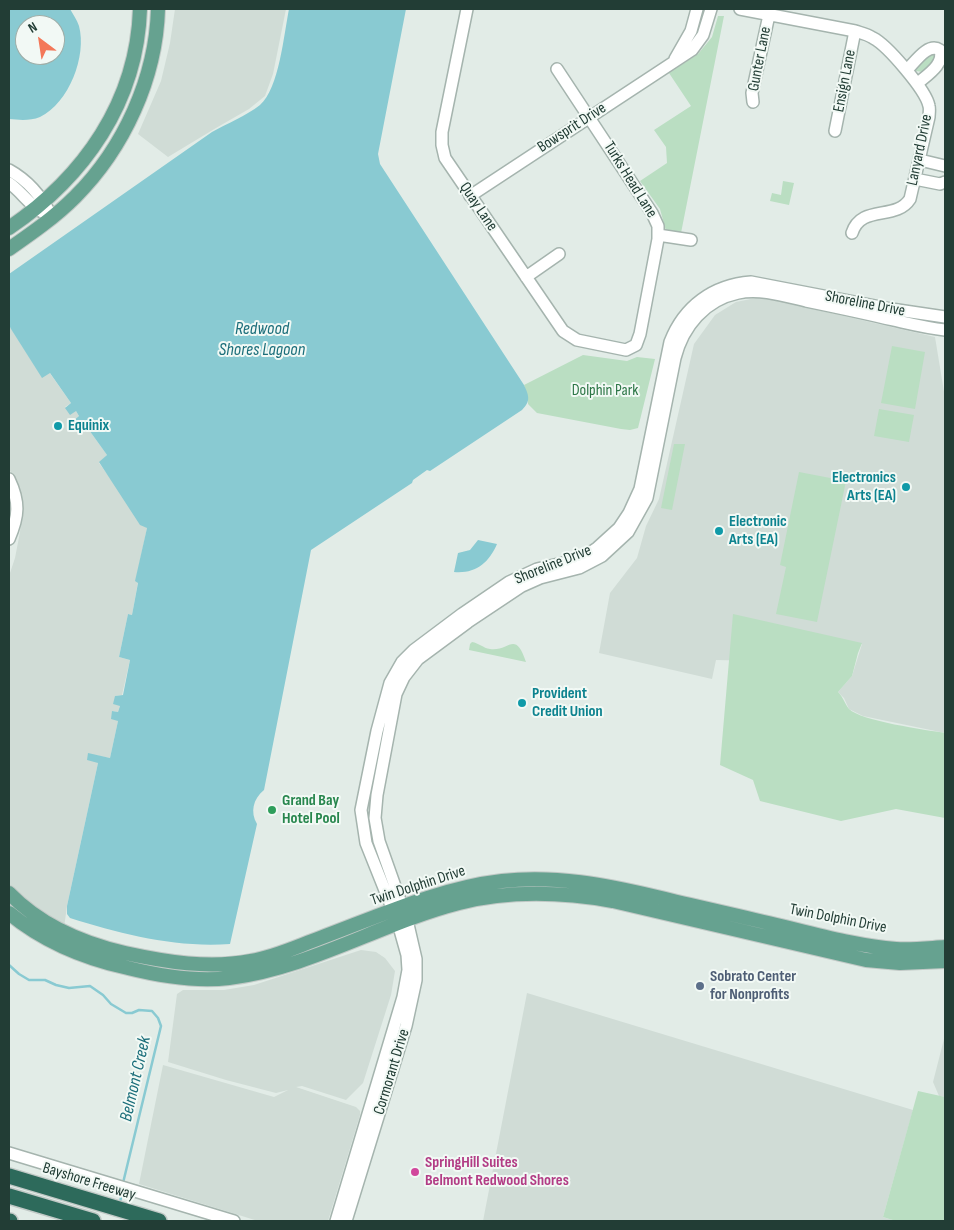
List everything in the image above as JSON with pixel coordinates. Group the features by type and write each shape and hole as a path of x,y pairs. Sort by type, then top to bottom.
{"highway":[{"name":"Bayshore Freeway","path":"9,1176 159,1221"},
{"path":"9,1196 93,1221"}],"main road":[{"path":"9,228 40,205 80,166 108,123 129,74 137,42 140,9"},
{"path":"9,249 52,217 76,196 99,170 124,132 146,80 153,53 158,9"},
{"name":"Twin Dolphin Drive","path":"9,913 46,940 103,963 166,976 200,979 227,978 284,966 400,916 425,899 476,885 528,879 568,880 616,887 851,943 897,949 945,947"},
{"name":"Twin Dolphin Drive","path":"9,893 34,915 53,927 79,939 107,949 138,956 168,962 201,965 251,961 400,916 432,911 480,899 529,894 568,895 614,901 871,961 945,961"}],"street":[{"name":"Quay Lane","path":"467,9 441,136 442,150 470,196 556,324 567,335 577,340 619,350"},
{"name":"Bowsprit Drive","path":"674,61 689,38 697,9"},
{"name":"Bowsprit Drive","path":"470,196 674,61 689,53 698,44 706,28 711,9"},
{"name":"Lanyard Drive","path":"740,9 855,31 875,39 918,83 929,106 929,118 911,196 907,203 897,209 861,219 855,224 852,233"},
{"name":"Gunter Lane","path":"753,102 752,93 769,15"},
{"name":"Ensign Lane","path":"835,131 855,31"},
{"path":"906,70 930,48 936,47 940,50 942,56 940,62 918,83"},
{"name":"Turks Head Lane","path":"557,69 590,117 657,223 658,235 639,337 632,348 619,350"},
{"path":"920,160 945,166"},
{"path":"9,170 21,177 40,205 52,217"},
{"path":"915,179 940,184 945,182"},
{"path":"9,183 24,196 40,205"},
{"path":"658,235 690,240"},
{"path":"526,277 560,254"},
{"name":"Shoreline Drive","path":"400,916 366,843 361,810 383,701 390,683 402,662 414,650 462,614 502,587 529,572 567,562 588,554 619,528 629,513 640,489 670,342 675,330 688,310 716,290 751,282 891,309 945,317"},
{"name":"Shoreline Drive","path":"400,916 377,837 374,815 393,702 400,684 413,665 424,654 500,599 532,582 579,568 602,556 628,532 647,498 678,348 685,331 693,320 706,308 724,298 738,293 756,292 893,320 913,326 945,330"},
{"path":"9,479 16,501 17,512 16,523 9,539"},
{"name":"Cormorant Drive","path":"336,1221 406,985 407,955 400,916"},
{"name":"Cormorant Drive","path":"346,1221 412,1002 416,980 416,959 400,916"},
{"path":"9,1153 234,1221"}],"shaded area":[{"path":"175,9 286,9 273,74 265,96 249,109 168,157 138,134 161,81 170,43"},
{"path":"761,297 935,337 945,398 945,733 863,716 849,709 844,698 838,692 852,676 862,644 804,662 716,660 712,679 599,653 610,593 637,558 646,526 659,499 694,344 715,315 736,302"},
{"path":"9,325 42,377 49,372 71,403 65,407 76,411 79,416 73,421 78,428 84,423 107,455 99,463 147,528 136,580 138,582 132,615 128,614 119,657 130,660 122,695 115,696 120,706 118,712 112,711 118,721 110,758 88,754 98,763 67,906 64,928 9,889 9,576 20,532 22,504 9,469"},
{"path":"361,950 376,952 385,958 395,971 391,995 363,1083 346,1100 302,1086 296,1087 356,1107 360,1111 328,1221 258,1221 139,1184 163,1065 274,1097 288,1090 276,1093 168,1062 177,994 183,990 224,990 254,985"},
{"path":"527,993 913,1110 883,1217 896,1221 483,1221"},
{"path":"945,1035 945,1097 939,1096 933,1082"}],"green space":[{"path":"718,16 724,16 681,233 666,231 660,209 640,181 667,163 666,147 654,130 691,106 669,73 698,54 712,37"},
{"path":"933,53 935,60 923,72 916,71 915,68 928,54"},
{"path":"783,181 794,183 789,205 770,201 772,193 781,195"},
{"path":"892,346 925,352 915,409 881,403"},
{"name":"Dolphin Park","path":"583,355 627,361 637,357 655,359 638,428 630,430 621,429 537,413 528,404 524,385"},
{"path":"879,409 914,415 909,442 874,436"},
{"path":"674,444 685,444 672,510 661,508"},
{"path":"799,472 846,481 817,622 776,614 786,567 780,565"},
{"path":"733,614 862,643 852,676 838,692 849,709 866,717 945,733 945,818 896,809 841,821 760,801 753,780 720,765"},
{"path":"472,642 490,649 515,644 522,652 526,662 469,650"},
{"path":"918,1091 945,1097 945,1221 896,1221 883,1217"}],"water":[{"path":"9,9 70,9 79,26 81,38 78,64 73,78 67,90 50,110 40,117 21,120 9,119"},
{"name":"Redwood Shores Lagoon","path":"289,9 406,9 378,154 380,164 524,385 528,401 522,410 430,471 427,470 413,480 412,483 311,550 264,790 257,797 253,810 257,824 230,944 209,945 169,942 109,929 70,918 67,914 67,906 98,763 87,760 88,753 110,758 118,721 111,719 112,711 118,712 120,706 113,704 115,696 123,695 130,660 119,657 128,614 132,615 138,583 135,581 147,528 140,525 99,462 107,455 84,423 78,428 73,421 79,416 76,411 70,415 65,408 71,403 50,373 42,378 11,329 9,325 9,274 212,132 260,105 272,87 276,74"},
{"path":"478,540 497,544 490,557 475,569 454,572 458,553 470,550"}],"waterway":[{"name":"Belmont Creek","path":"9,965 29,980 45,980 69,988 90,986 103,995 111,1004 126,1013 139,1010 152,1011 158,1018 161,1026 123,1183"},
{"name":"Belmont Creek","path":"120,1203 122,1191"}],"place":[{"name":"Equinix","path":"58,426"},
{"name":"Electronics Arts (EA)","path":"906,487"},
{"name":"Electronic Arts (EA)","path":"719,531"},
{"name":"Provident Credit Union","path":"522,703"},
{"name":"Grand Bay Hotel Pool","path":"272,810"},
{"name":"Sobrato Center for Nonprofits","path":"700,986"},
{"name":"SpringHill Suites Belmont Redwood Shores","path":"415,1172"}]}
